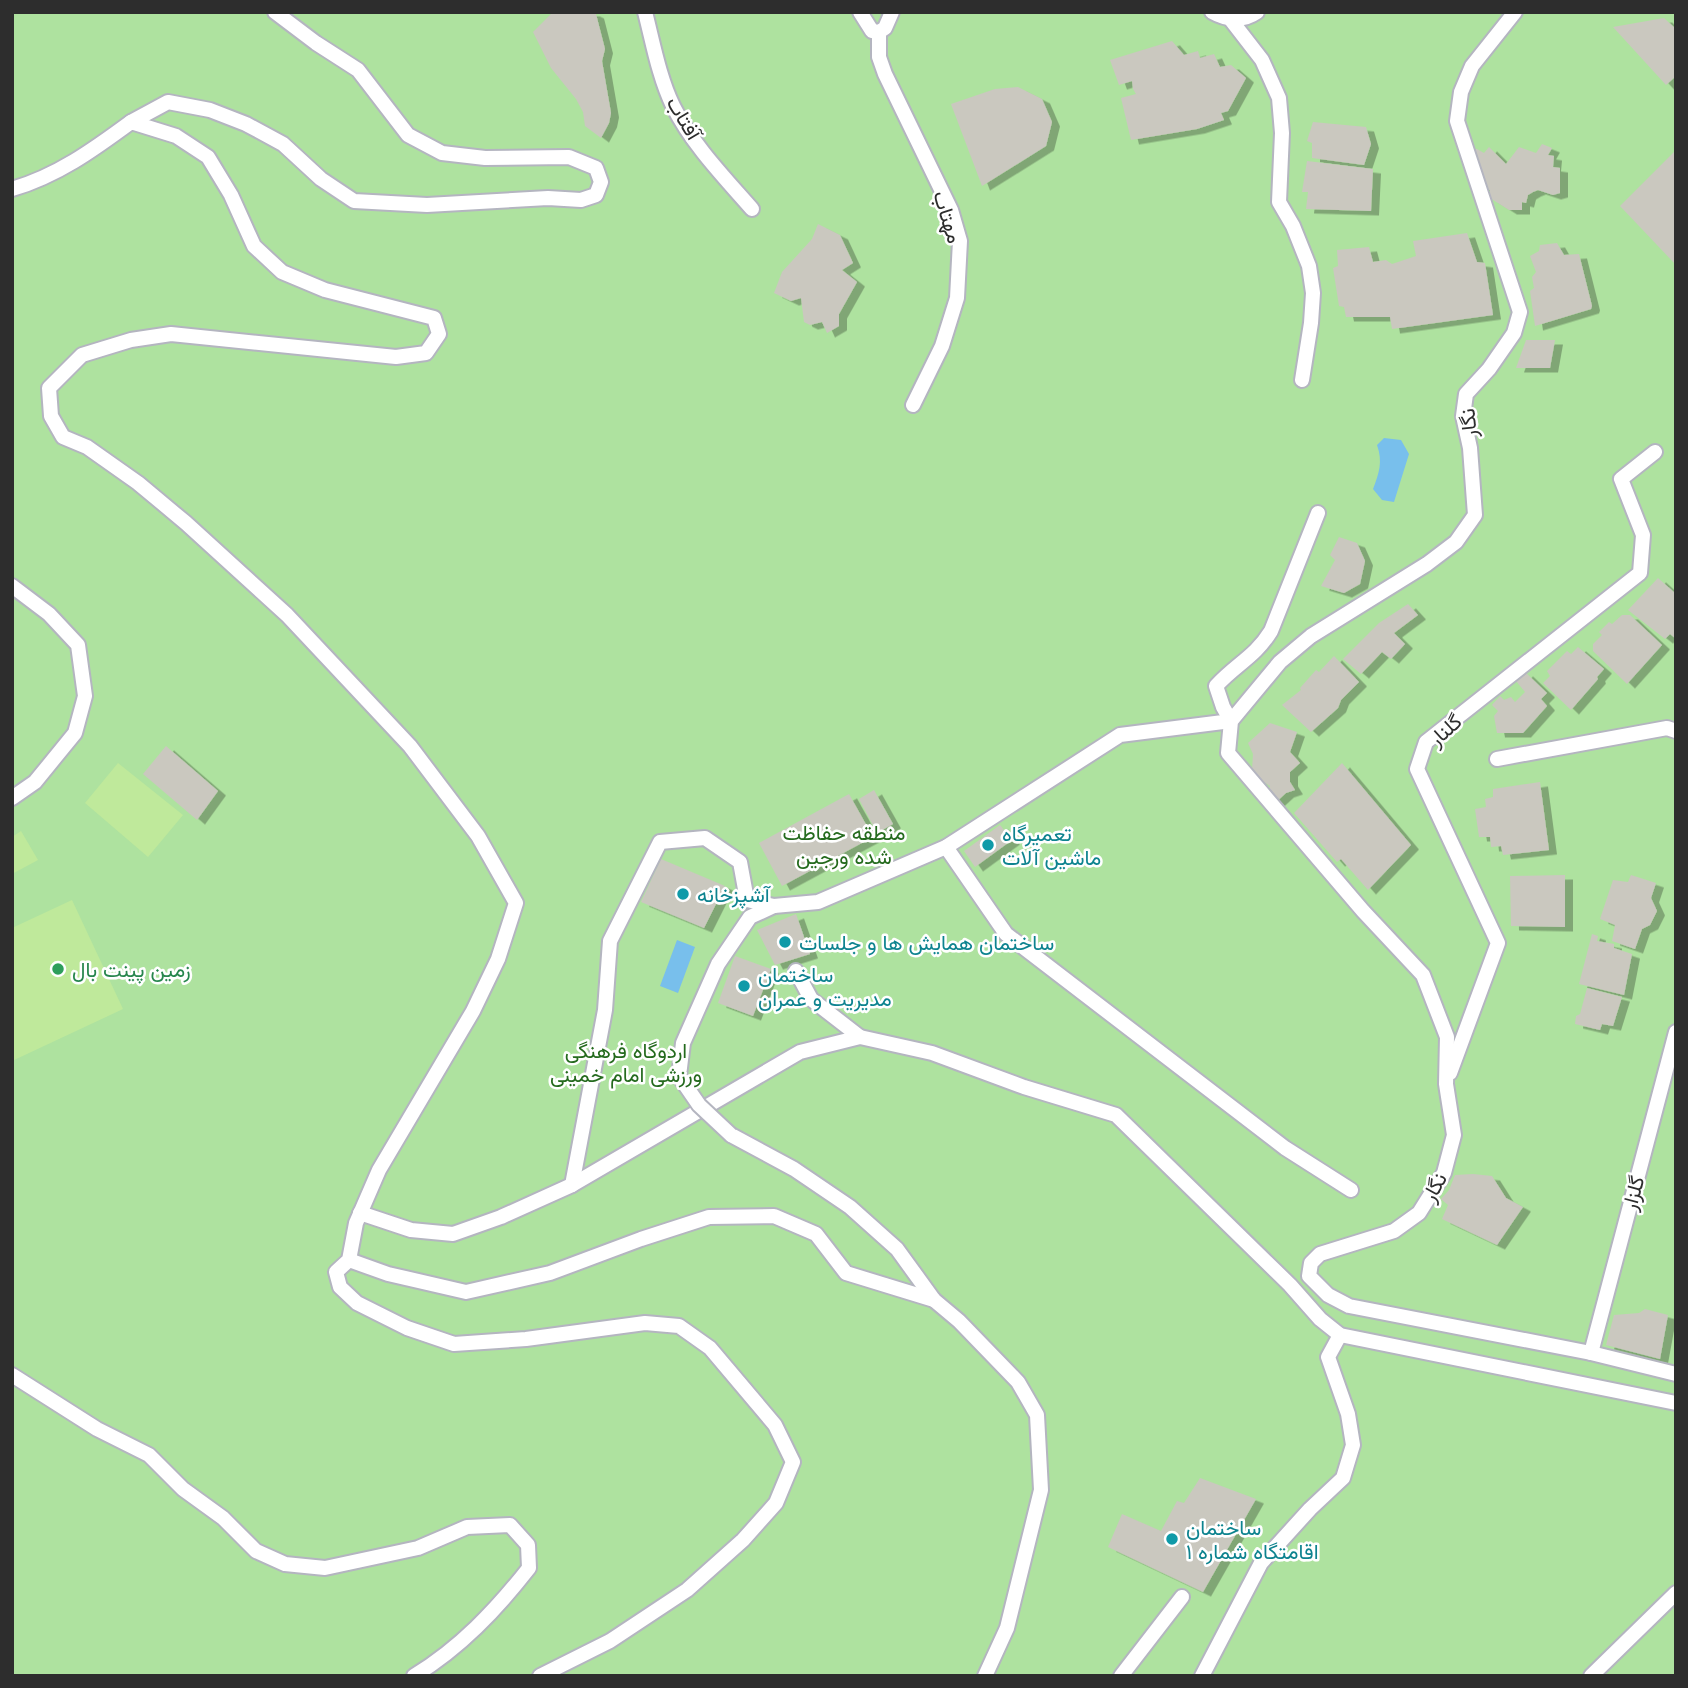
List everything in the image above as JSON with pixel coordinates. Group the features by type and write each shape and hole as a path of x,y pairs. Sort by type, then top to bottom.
{"street":[{"path":"12,189 36,182 80,159 131,122 168,102 210,110 246,124 283,144 321,180 354,201 427,205 548,198 581,200 596,195 601,182 596,169 569,157 485,158 442,153 408,135 358,70 275,12"},
{"name":"آفتاب","path":"645,12 661,76 674,107 711,161 752,209"},
{"path":"860,12 872,31 879,32 886,28 892,12"},
{"path":"1212,12 1233,16 1251,16 1257,12"},
{"name":"نگار","path":"1294,1290 1310,1276 1311,1263 1320,1254 1394,1231 1419,1213 1444,1173 1454,1135 1446,1084 1447,1037 1423,975 1363,911 1228,753 1231,721 1280,662 1311,636 1427,564 1456,542 1475,515 1470,448 1463,416 1466,394 1489,369 1514,333 1520,312 1457,121 1461,92 1472,66 1515,12"},
{"path":"1233,16 1262,60 1279,98 1282,133 1279,202 1293,226 1309,266 1313,293 1302,380"},
{"name":"مهتاب","path":"879,32 879,57 885,74 951,210 960,241 957,298 942,346 913,405"},
{"path":"131,122 176,136 208,157 231,195 254,246 282,272 326,290 434,318 439,334 426,353 396,357 171,334 131,340 82,355 49,388 51,416 63,437 87,447 138,483 186,523 287,615 410,746 478,836 516,903 498,959 473,1011 379,1170 360,1213 349,1260 337,1272 340,1287 357,1303 407,1328 454,1344 526,1339 645,1323 679,1326 710,1348 775,1425 793,1462 776,1503 743,1540 687,1590 610,1641 540,1676"},
{"name":"گلنار","path":"1446,1084 1498,943 1417,769 1426,742 1640,573 1643,535 1621,479 1655,452"},
{"name":"نگار","path":"1231,721 1216,686 1232,669 1261,648 1271,631 1318,513"},
{"path":"12,586 49,614 78,645 85,696 75,733 34,782 12,798"},
{"path":"572,1185 605,1010 611,941 660,842 705,838 740,862 747,900 774,906 818,902 946,847 1120,735 1231,721"},
{"path":"1497,759 1668,728 1676,731"},
{"path":"946,847 1006,934 1285,1148 1351,1190"},
{"path":"774,906 750,917 718,964 683,1043 679,1076 699,1105 731,1135 794,1169 850,1207 897,1249 934,1300 959,1321 1018,1382 1037,1415 1041,1490 1007,1628 985,1676"},
{"path":"796,971 811,999 860,1037 932,1053 1024,1087 1116,1115 1294,1290 1320,1319 1340,1335 1676,1403"},
{"name":"گلزار","path":"1591,1353 1676,1032"},
{"path":"360,1213 411,1230 453,1234 501,1217 572,1185 800,1052 860,1037"},
{"path":"349,1260 388,1273 466,1292 550,1273 709,1217 774,1216 816,1234 846,1273 934,1300"},
{"path":"1310,1276 1328,1295 1349,1306 1591,1353 1676,1374"},
{"path":"1202,1676 1261,1563 1310,1509 1343,1478 1353,1445 1348,1415 1328,1357 1340,1335"},
{"path":"12,1375 97,1429 149,1455 183,1489 223,1518 256,1551 285,1564 325,1568 418,1548 467,1527 510,1525 528,1545 529,1568 500,1605 440,1660 414,1676"},
{"path":"1591,1676 1676,1593"},
{"path":"1121,1676 1182,1597"}],"green space":[{"name":"منطقه حفاظت شده ورجین","path":"12,12 1676,12 1676,1676 12,1676"},
{"path":"118,763 183,815 148,857 85,803"},
{"path":"21,831 38,860 12,874 12,837"},
{"name":"زمین پینت بال","path":"72,900 123,1009 12,1061 12,928"}],"water":[{"path":"1384,438 1401,440 1409,454 1394,502 1382,500 1373,489 1380,467 1377,445"},
{"path":"677,940 695,947 678,993 660,986"}],"building":[{"path":"553,12 596,14 605,49 602,61 611,113 601,138 585,126 583,112 576,99 551,68 533,32"},
{"path":"1664,18 1676,29 1676,76 1666,85 1613,27"},
{"path":"1172,41 1184,55 1198,51 1200,58 1214,54 1220,67 1231,65 1246,78 1228,111 1221,113 1224,120 1197,129 1131,140 1121,98 1136,94 1132,81 1119,85 1110,60"},
{"path":"1018,87 1042,99 1052,122 1046,146 982,186 951,104 995,89"},
{"path":"1313,122 1366,127 1371,144 1364,165 1312,158 1312,143 1307,141"},
{"path":"1542,144 1552,148 1548,155 1554,156 1553,167 1560,168 1560,193 1553,195 1538,190 1533,192 1528,195 1526,203 1522,202 1522,210 1509,210 1490,198 1490,190 1483,190 1470,149 1484,153 1489,147 1506,164 1519,147 1536,153"},
{"path":"1676,150 1676,265 1620,206"},
{"path":"1307,161 1373,169 1371,211 1306,209 1308,192 1302,192"},
{"path":"818,224 840,235 853,263 842,270 857,282 839,314 839,326 827,333 822,322 810,325 804,322 801,298 791,301 774,293 782,272 812,239"},
{"path":"1467,233 1477,262 1485,263 1493,315 1392,329 1390,317 1346,317 1344,307 1339,306 1333,268 1338,266 1337,250 1369,247 1373,262 1386,260 1392,264 1416,256 1413,241"},
{"path":"1557,243 1564,255 1579,254 1592,306 1591,309 1535,326 1530,291 1534,288 1532,277 1536,272 1530,256 1539,251 1540,245"},
{"path":"1526,340 1555,340 1550,368 1516,368"},
{"path":"1339,537 1357,543 1365,561 1360,584 1344,593 1321,586 1335,560 1330,555"},
{"path":"1658,578 1676,594 1675,638 1670,634 1665,639 1628,610"},
{"path":"1408,604 1418,615 1394,633 1405,644 1391,659 1382,652 1361,674 1343,659 1379,623"},
{"path":"1622,615 1630,615 1662,645 1627,684 1593,651 1593,644 1602,635 1599,632"},
{"path":"1578,647 1604,669 1571,710 1543,683 1550,676 1547,671 1567,651 1571,654"},
{"path":"1334,656 1359,682 1341,700 1338,708 1311,732 1282,705 1301,690 1316,670 1319,672"},
{"path":"1525,672 1547,693 1541,699 1547,706 1523,733 1497,733 1494,716 1498,711 1492,705 1500,696 1504,700 1511,697 1515,702 1525,692 1516,681"},
{"path":"1270,723 1297,732 1290,752 1300,763 1290,772 1290,782 1295,790 1286,793 1275,803 1268,795 1270,786 1256,777 1252,770 1253,754 1248,743"},
{"path":"166,746 218,791 197,820 143,774"},
{"path":"1342,763 1411,845 1368,890 1341,859 1337,862 1294,813"},
{"path":"1540,782 1549,850 1503,855 1501,846 1491,847 1490,837 1479,837 1475,809 1486,807 1485,799 1493,797 1493,789"},
{"path":"874,790 893,824 877,833 859,799"},
{"path":"849,794 873,837 782,886 759,843"},
{"name":"تعمیرگاه ماشین آلات","path":"1000,825 1012,840 975,867 964,851"},
{"name":"آشپزخانه","path":"661,859 725,886 704,928 641,902"},
{"path":"1565,875 1565,927 1511,926 1510,876"},
{"path":"1631,875 1656,883 1651,898 1657,911 1650,925 1642,929 1635,949 1612,941 1615,925 1600,919 1613,880 1628,882"},
{"name":"ساختمان همایش ها و جلسات","path":"796,914 810,954 775,965 757,930"},
{"path":"1592,934 1598,936 1597,941 1614,944 1614,948 1632,954 1624,995 1579,984"},
{"name":"ساختمان مدیریت و عمران","path":"735,956 771,969 753,1016 718,1003"},
{"path":"1587,988 1622,997 1613,1026 1602,1024 1600,1030 1575,1024"},
{"path":"1455,1175 1492,1176 1506,1198 1523,1207 1497,1245 1442,1219 1448,1205 1441,1199 1449,1190"},
{"path":"1645,1309 1668,1315 1660,1359 1606,1345 1614,1315 1639,1313"},
{"name":"ساختمان اقامتگاه شماره ۱","path":"1200,1478 1256,1499 1203,1592 1108,1547 1122,1514 1161,1531 1177,1501 1184,1503"}],"place":[{"name":"تعمیرگاه ماشین آلات","path":"988,845"},
{"name":"آشپزخانه","path":"683,894"},
{"name":"ساختمان همایش ها و جلسات","path":"785,942"},
{"name":"زمین پینت بال","path":"58,969"},
{"name":"ساختمان مدیریت و عمران","path":"744,986"},
{"name":"ساختمان اقامتگاه شماره ۱","path":"1172,1539"}],"park label":[{"name":"اردوگاه فرهنگی ورزشی امام خمینی","path":"626,1062"}]}
